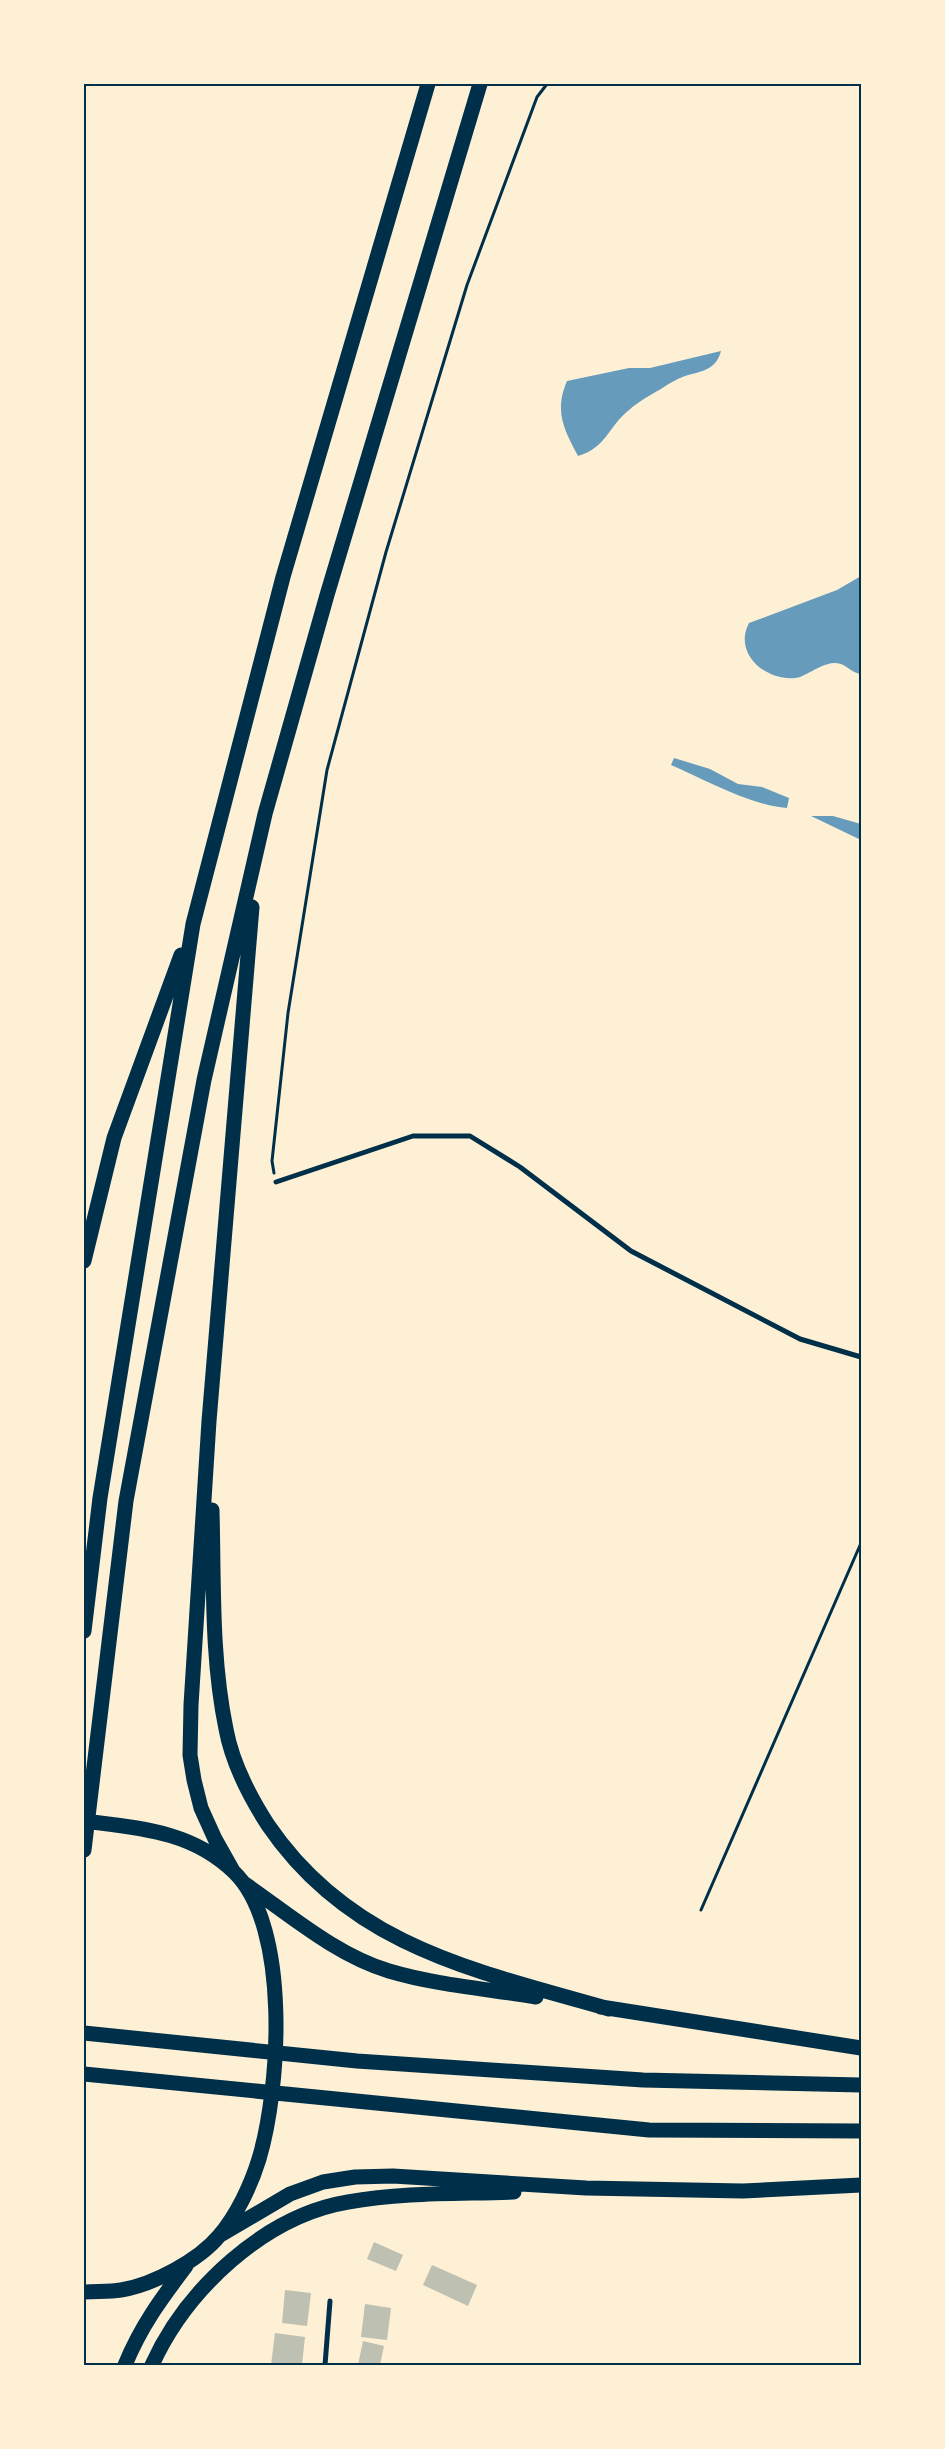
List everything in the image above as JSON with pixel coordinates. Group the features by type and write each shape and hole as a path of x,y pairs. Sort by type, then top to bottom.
{"highway":[{"path":"84,1631 102,1488 193,924 283,577 428,84"},
{"path":"84,1850 126,1502 204,1080 265,814 329,586 480,84"},
{"path":"233,1871 214,1839 201,1808 190,1755 191,1705 209,1421 250,923 265,814"},
{"path":"84,1261 114,1138 193,924"},
{"path":"209,1421 217,1672 226,1730 241,1775 260,1812 281,1844 306,1874 336,1901 367,1923 418,1948 469,1969 609,2009"},
{"path":"84,1821 147,1829 190,1841 215,1856 245,1884 335,1945 360,1959 389,1971 609,2009 861,2048"},
{"path":"219,2236 246,2193 259,2160 268,2121 277,2035 277,2003 273,1967 263,1926 245,1884"},
{"path":"84,2033 358,2060 643,2080 861,2085"},
{"path":"84,2074 649,2130 861,2131"},
{"path":"84,2292 122,2290 150,2282 188,2262 219,2236 290,2194 323,2182 354,2177 402,2177 586,2188 743,2191 861,2185"},
{"path":"152,2365 163,2340 182,2314 203,2288 227,2264 284,2225 315,2211 347,2202 409,2195 586,2188"},
{"path":"125,2365 138,2335 152,2310 188,2262"}],"street":[{"path":"276,1182 413,1136 470,1136 520,1167 631,1251 800,1340 861,1357"},
{"path":"325,2365 330,2301"}],"path":[{"path":"276,1182 272,1161 288,1012 327,770 386,552 467,286 537,96 547,84"},
{"path":"701,1910 861,1543"}],"water":[{"path":"721,351 716,362 708,369 676,380 636,404 595,448 578,456 562,420 561,402 567,381 629,368 650,368"},
{"path":"861,576 861,674 841,664 834,663 799,677 784,678 763,670 755,663 745,645 745,634 749,623 837,590"},
{"path":"674,758 710,769 738,784 762,787 789,798 787,808 758,802 728,791 671,765"},
{"path":"811,816 833,816 861,824 861,840"}],"building":[{"path":"374,2242 403,2255 396,2271 367,2259"},
{"path":"432,2265 477,2285 468,2306 423,2285"},
{"path":"285,2290 311,2293 307,2326 282,2323"},
{"path":"365,2304 391,2308 387,2340 361,2337"},
{"path":"275,2333 305,2337 302,2365 271,2365"},
{"path":"363,2341 384,2346 380,2365 358,2365"}]}
